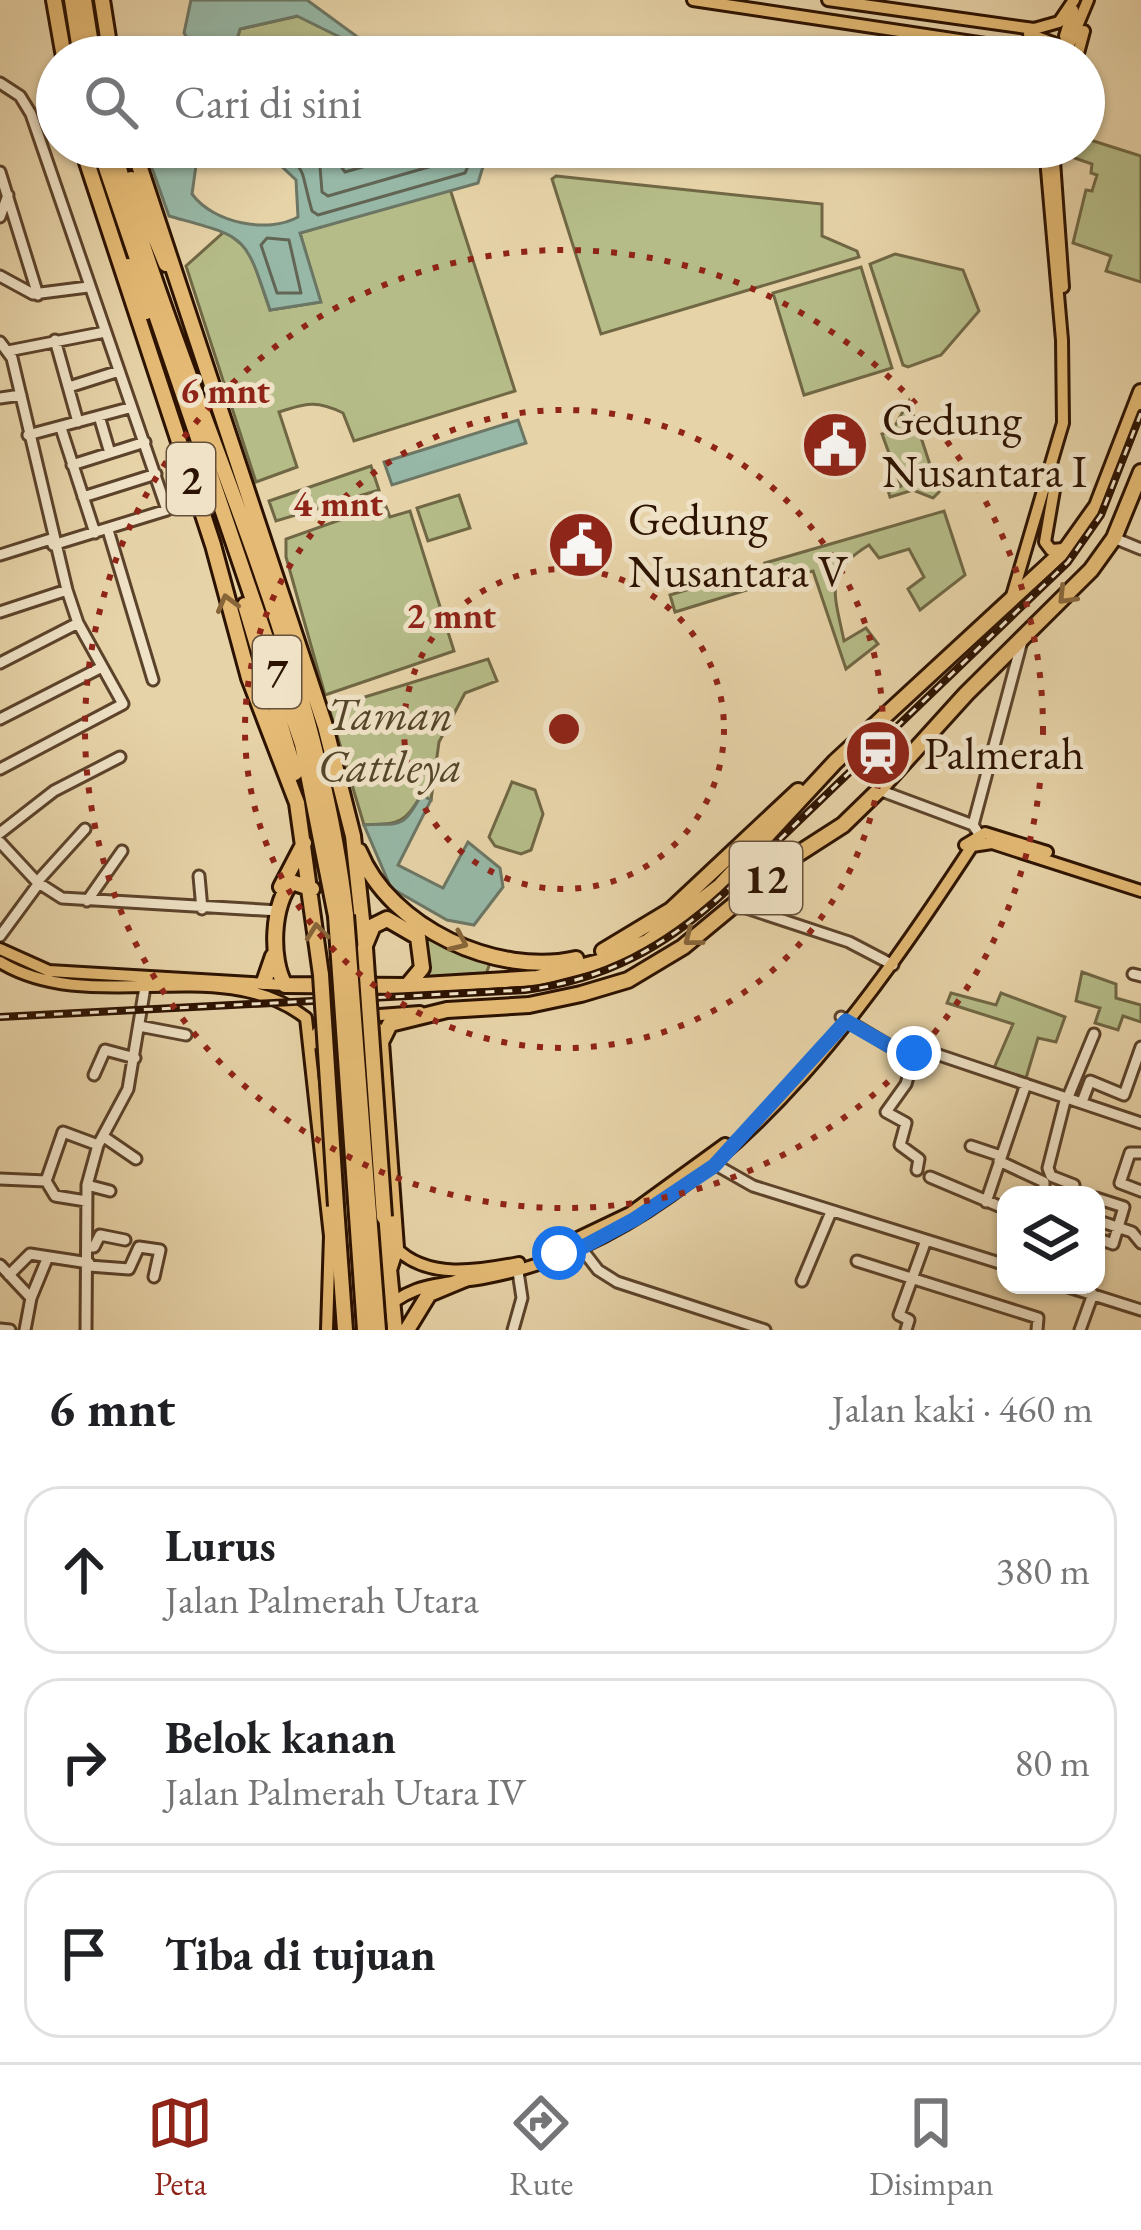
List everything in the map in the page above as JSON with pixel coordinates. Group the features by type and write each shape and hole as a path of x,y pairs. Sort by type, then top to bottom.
{"highway":[{"path":"54,0 60,36"},
{"path":"72,0 78,36"},
{"path":"84,0 90,36"},
{"path":"102,0 108,36"},
{"name":"2","path":"88,168 159,376 249,678 297,803 322,975 335,1249 345,1330"},
{"name":"7","path":"106,168 302,744 341,916 365,1330"},
{"name":"7","path":"120,168 305,712 331,813 378,1330"},
{"path":"122,168 190,318"},
{"name":"2","path":"141,168 312,686 353,836 395,1330"},
{"path":"100,206 182,387"},
{"name":"12","path":"285,985 407,986 537,978 599,957 681,920 836,762 1067,548 1103,493 1141,392"},
{"name":"12","path":"447,1010 530,1005 628,980 683,947 843,825 1091,570 1114,538 1141,472"},
{"path":"213,484 287,738 297,803"},
{"path":"353,836 369,872 388,897 458,942 528,963 599,957"},
{"path":"264,982 274,964 277,910 304,843"},
{"path":"285,985 279,972 277,910 288,885 298,881 312,889"},
{"path":"365,947 381,921 394,919 411,929 418,937 423,961 407,986"},
{"path":"381,1042 394,1019 447,1010"},
{"path":"312,1042 329,1022 375,1026 381,1042 391,1242"},
{"path":"340,1274 364,1298 391,1300"},
{"path":"406,1330 429,1294 465,1279"}],"main road":[{"path":"692,0 937,36"},
{"path":"828,0 1004,25 1052,26 1075,0"},
{"path":"1068,36 1075,0"},
{"path":"1070,36 1088,0"},
{"path":"1076,36 1088,0"},
{"path":"1081,36 1088,0"},
{"path":"924,34 936,26 929,15"},
{"path":"1004,25 1039,36"},
{"path":"1010,599 1063,423 1050,168"},
{"path":"1051,168 1069,395 1044,536 1052,550 1067,548"},
{"path":"365,1330 391,1300 424,1284 518,1267 559,1253 711,1164 891,963 974,835 1141,888"},
{"path":"0,949 49,971 285,985"},
{"path":"0,962 45,981 264,992 306,1018 335,1249 327,1330"},
{"name":"12","path":"306,1018 447,1010"},
{"path":"391,1242 426,1267 518,1267"}],"street":[{"path":"0,83 20,96 36,130"},
{"path":"0,555 166,512 135,410 129,407 116,372 49,168"},
{"path":"0,172 38,295"},
{"path":"0,217 8,195"},
{"path":"0,276 38,295 88,287"},
{"path":"0,769 123,704 78,623 67,590 21,395 4,346 105,332"},
{"path":"55,340 78,422"},
{"path":"69,387 116,372"},
{"path":"0,398 21,395"},
{"path":"28,435 129,407"},
{"path":"99,416 110,453"},
{"path":"62,428 95,533"},
{"path":"71,465 145,442"},
{"path":"83,497 156,474"},
{"path":"108,530 153,680"},
{"path":"1114,538 1141,549"},
{"path":"0,612 67,590"},
{"path":"0,663 78,623"},
{"path":"879,790 974,835 1022,641"},
{"path":"0,719 101,667"},
{"path":"0,832 54,791 120,758"},
{"path":"0,936 38,882 85,829"},
{"path":"0,842 38,882 62,898 277,910"},
{"path":"87,901 122,851"},
{"path":"199,876 202,909"},
{"path":"734,904 849,942 891,963"},
{"path":"86,1330 88,1185 101,1141 128,1089 145,987"},
{"path":"843,1019 893,1048 933,1053 1141,1123"},
{"path":"139,1026 186,1035"},
{"path":"1066,1186 1048,1168 1067,1097 1094,1034"},
{"path":"1082,1102 1090,1082 1124,1095 1141,1047"},
{"path":"94,1075 105,1050 135,1058"},
{"path":"915,1053 906,1084 886,1112 906,1123 900,1147 919,1159 917,1170"},
{"path":"986,1202 1026,1084"},
{"path":"46,1180 57,1161 63,1133 101,1141 136,1159"},
{"path":"971,1146 1044,1186"},
{"path":"1141,1152 1130,1153 1120,1181 1141,1192"},
{"path":"711,1164 753,1186 997,1263"},
{"path":"930,1177 997,1206"},
{"path":"0,1179 46,1180"},
{"path":"46,1180 55,1196 86,1201"},
{"path":"88,1185 110,1191"},
{"path":"1105,1242 1113,1245 1126,1188"},
{"path":"1105,1200 1124,1207"},
{"path":"802,1280 831,1212"},
{"path":"1105,1223 1132,1232 1141,1243"},
{"path":"88,1247 94,1247 101,1235 125,1240"},
{"path":"906,1330 909,1320 899,1316 925,1243"},
{"path":"580,1244 598,1270 617,1282 765,1330"},
{"path":"9,1275 25,1256 129,1269 139,1247 160,1250 154,1277"},
{"path":"25,1330 31,1298 47,1259"},
{"path":"857,1261 1038,1318 1037,1330"},
{"path":"0,1265 31,1298"},
{"path":"513,1330 522,1298 518,1267"},
{"path":"1080,1330 1093,1294 1141,1310"},
{"path":"0,1329 10,1330"}],"green space":[{"path":"298,16 338,36 238,36 240,29"},
{"path":"1105,145 1141,156 1141,282 1106,271 1111,256 1073,243 1086,190 1092,191 1097,175 1092,168 1105,168"},
{"path":"552,179 822,204 822,236 857,251 859,257 601,334"},
{"path":"450,189 515,391 354,441 343,413 334,409 311,404 279,412 297,467 256,482 186,266 225,231 250,251 270,310 320,302 300,233"},
{"path":"895,254 963,270 979,311 941,355 908,367 903,365 870,264"},
{"path":"861,267 892,368 804,395 773,293"},
{"path":"909,401 939,492 933,498 913,490 890,497 888,490 901,486 882,434 892,431"},
{"path":"371,466 379,490 276,521 269,501"},
{"path":"459,495 470,528 428,541 417,508"},
{"path":"385,504 390,517 410,511 454,651 325,695 286,557 286,539"},
{"path":"944,511 965,575 920,610 908,589 924,577 909,549 879,558 869,545 844,565 836,586 844,641 866,628 878,644 846,669 813,571 776,581 765,563"},
{"path":"760,567 766,584 675,612 670,595"},
{"name":"Taman Cattleya","path":"488,659 497,681 465,693 439,742 431,800 421,795 398,821 364,825 329,708"},
{"path":"512,782 535,790 543,814 531,850 521,854 495,846 489,837"},
{"path":"422,930 491,960 485,977 424,977"},
{"path":"1082,972 1116,984 1116,998 1141,1005 1141,1022 1123,1016 1118,1030 1095,1023 1100,1008 1076,1001"},
{"path":"951,993 996,1005 1001,993 1065,1017 1056,1042 1038,1038 1026,1078 994,1068 1013,1024 947,1003"}],"water":[{"path":"191,0 307,0 356,36 338,36 297,16 240,29 238,36 184,33"},
{"path":"152,168 196,168 192,194 201,204 227,219 272,225 298,217 296,180 283,168 483,168 478,183 300,233 321,302 270,310 254,266 239,242 169,216"},
{"path":"518,420 526,443 392,485 384,462"},
{"path":"421,795 431,800 398,865 443,888 468,842 500,868 503,887 474,925 447,920 391,888 364,825 404,820"}],"railway":[{"path":"0,1017 525,990 582,978 632,958 679,930 724,893 1068,562 1101,515 1141,413"}],"place":[{"name":"Gedung Nusantara I","path":"835,445"},
{"name":"Gedung Nusantara V","path":"581,545"},
{"name":"Palmerah","path":"878,753"}],"route":[{"path":"559,1253 581,1248 635,1219 714,1166 846,1021 893,1048 914,1053"}]}
